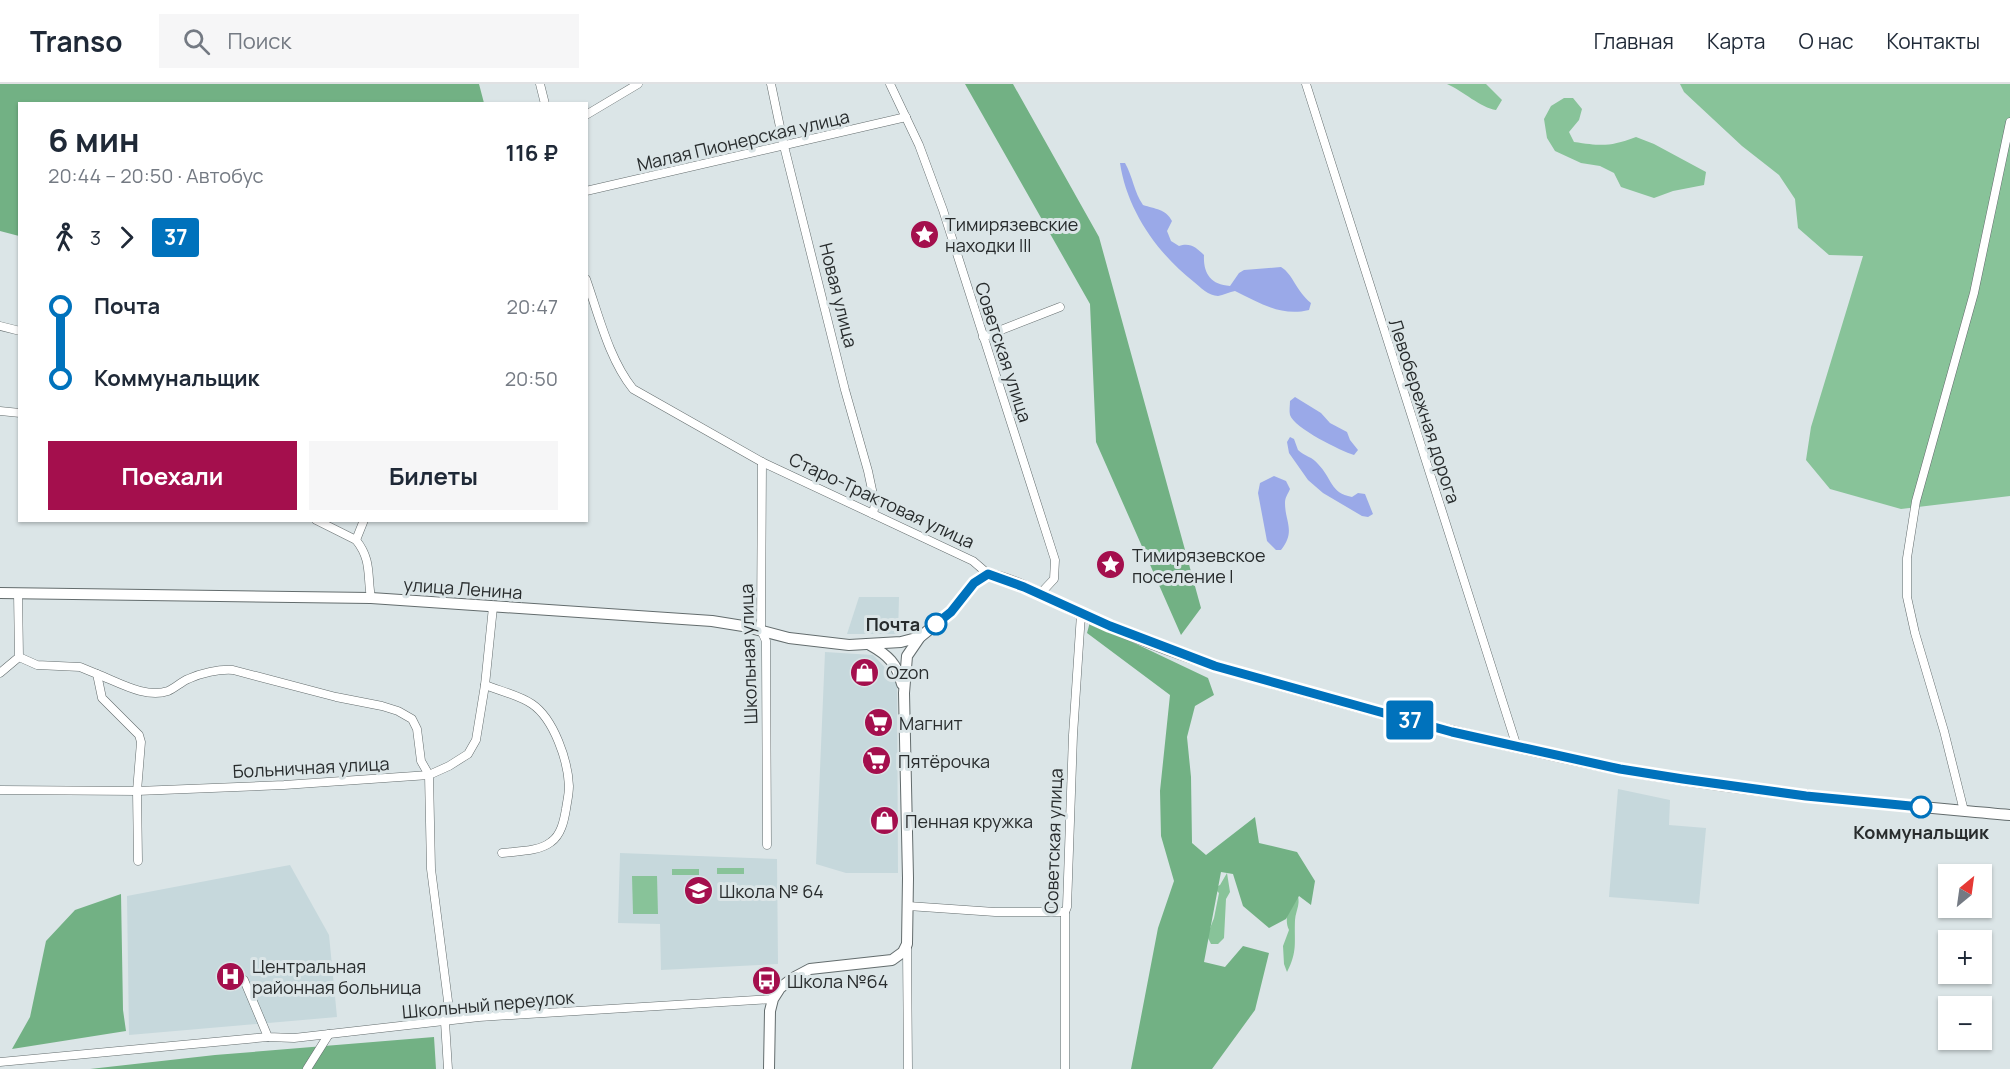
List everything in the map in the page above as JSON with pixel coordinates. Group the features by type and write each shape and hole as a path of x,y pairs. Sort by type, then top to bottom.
{"street":[{"path":"540,84 544,102"},
{"path":"588,114 638,84"},
{"name":"Новая улица","path":"771,84 784,147 845,390 868,471 875,504 873,514"},
{"name":"Советская улица","path":"890,84 920,145 944,210 1055,560 1054,579 1040,594"},
{"name":"Левобережная дорога","path":"1306,84 1517,747"},
{"name":"Малая Пионерская улица","path":"588,191 906,117"},
{"path":"1964,811 1944,730 1915,633 1907,597 1907,558 1916,501 1974,293 2010,122"},
{"name":"Старо-Трактовая улица","path":"588,284 617,363 624,378 633,389 762,462 973,561 988,574 1040,594 1081,614 1215,666 1452,732 1620,769 1806,796 2010,815"},
{"path":"983,337 1060,307"},
{"path":"0,326 18,330"},
{"path":"0,411 18,413"},
{"name":"Школьная улица","path":"762,462 761,630 766,641 767,845"},
{"path":"320,522 357,540 364,550 368,560 371,598"},
{"path":"357,540 363,522"},
{"path":"908,1069 904,693 907,656 920,637 951,612 974,583 988,574"},
{"name":"улица Ленина","path":"0,593 371,598 712,621 789,638 849,645 901,642 920,637"},
{"path":"18,593 19,657"},
{"name":"Больничная улица","path":"0,790 137,791 284,785 429,775 449,766 473,748 485,685 493,607"},
{"name":"Советская улица","path":"1065,1069 1065,912 1081,614"},
{"path":"870,644 887,655 896,665 904,693"},
{"path":"0,673 19,657"},
{"path":"19,657 37,665 80,667 144,692 169,691 193,677 222,669 233,670 336,697 382,706 412,719 417,729 421,761 429,775 431,868 448,1001 445,1022 448,1069"},
{"path":"97,674 102,698 134,729 141,742 137,791 138,861"},
{"path":"485,685 532,703 543,714 555,734 565,760 569,788 564,820 553,841 545,846 502,853"},
{"path":"908,906 995,912 1065,912"},
{"path":"769,1069 770,1016 773,999 780,988 810,969 892,960 903,952 907,944"},
{"path":"244,980 268,1037"},
{"name":"Школьный переулок","path":"0,1062 268,1037 294,1038 479,1017 773,999"},
{"path":"307,1069 329,1034"}],"shaded area":[{"path":"859,597 899,597 898,634 847,634"},
{"path":"825,652 873,655 897,680 898,873 846,873 816,864"},
{"path":"1618,789 1670,800 1669,825 1706,828 1699,904 1609,897"},
{"name":"Школа № 64","path":"620,853 777,859 778,964 661,970 660,924 618,923"},
{"name":"Центральная районная больница","path":"290,865 329,935 337,1017 129,1035 127,896"}],"green space":[{"path":"0,84 479,84 484,102 18,102 18,236 0,231"},
{"path":"965,84 1013,84 1099,237 1201,608 1181,635 1096,442 1090,304"},
{"path":"1447,84 1486,84 1502,100 1496,110 1490,109"},
{"path":"1680,84 2010,84 2010,496 1901,509 1830,489 1806,460 1811,427 1863,256 1829,255 1798,228 1795,199 1779,175 1742,146 1684,92"},
{"path":"1564,98 1573,98 1582,109 1579,120 1569,132 1574,142 1605,145 1636,137 1706,172 1704,185 1673,191 1654,198 1621,187 1614,173 1600,166 1581,163 1555,151 1547,138 1544,119 1551,106"},
{"path":"1090,622 1208,678 1214,695 1195,706 1187,737 1191,777 1192,843 1206,855 1255,817 1259,843 1297,852 1315,881 1311,905 1299,896 1286,919 1269,928 1243,906 1233,874 1221,872 1204,962 1225,967 1243,946 1269,953 1255,1010 1212,1069 1131,1069 1158,928 1174,881 1161,836 1160,791 1170,695 1087,633"},
{"path":"717,868 744,868 744,874 717,874"},
{"path":"672,869 699,869 699,875 672,875"},
{"path":"1227,873 1230,892 1226,899 1224,938 1218,944 1211,944 1207,936 1214,918 1219,893 1214,888 1220,885"},
{"path":"632,876 657,876 658,914 633,914"},
{"path":"1296,892 1299,902 1295,920 1295,946 1287,972 1283,946 1289,930 1288,911"},
{"path":"121,894 123,1010 126,1031 12,1049 30,1017 46,941 75,910"},
{"path":"434,1037 436,1069 90,1069 215,1055"}],"water":[{"path":"1120,163 1125,163 1143,205 1160,210 1170,217 1172,221 1167,231 1171,241 1179,246 1193,246 1199,250 1204,255 1205,267 1213,280 1230,286 1244,270 1281,267 1311,303 1309,310 1289,312 1262,304 1235,291 1218,296 1211,295 1202,289 1168,258 1146,229 1129,197"},
{"path":"1295,397 1321,413 1330,423 1347,432 1358,450 1354,455 1319,438 1293,420 1290,415 1290,401"},
{"path":"1290,437 1294,439 1298,450 1323,469 1339,492 1352,497 1358,493 1365,494 1373,514 1368,517 1362,516 1323,493 1308,480 1289,453 1287,442"},
{"path":"1274,476 1286,481 1290,489 1285,503 1289,532 1281,550 1276,550 1267,541 1258,493 1260,483"}],"bus line":[{"name":"37","path":"936,624 951,612 974,583 988,574 1024,587 1110,626 1215,666 1452,732 1620,769 1806,796 1921,807"}],"place":[{"name":"Тимирязевские находки III","path":"924,234"},
{"name":"Тимирязевское поселение I","path":"1111,565"},
{"name":"Почта","path":"936,624"},
{"name":"Ozon","path":"865,672"},
{"name":"Магнит","path":"878,723"},
{"name":"Пятёрочка","path":"877,761"},
{"name":"Коммунальщик","path":"1921,807"},
{"name":"Пенная кружка","path":"884,821"},
{"name":"Школа № 64","path":"698,891"},
{"name":"Центральная районная больница","path":"231,976"},
{"name":"Школа №64","path":"766,981"}]}
